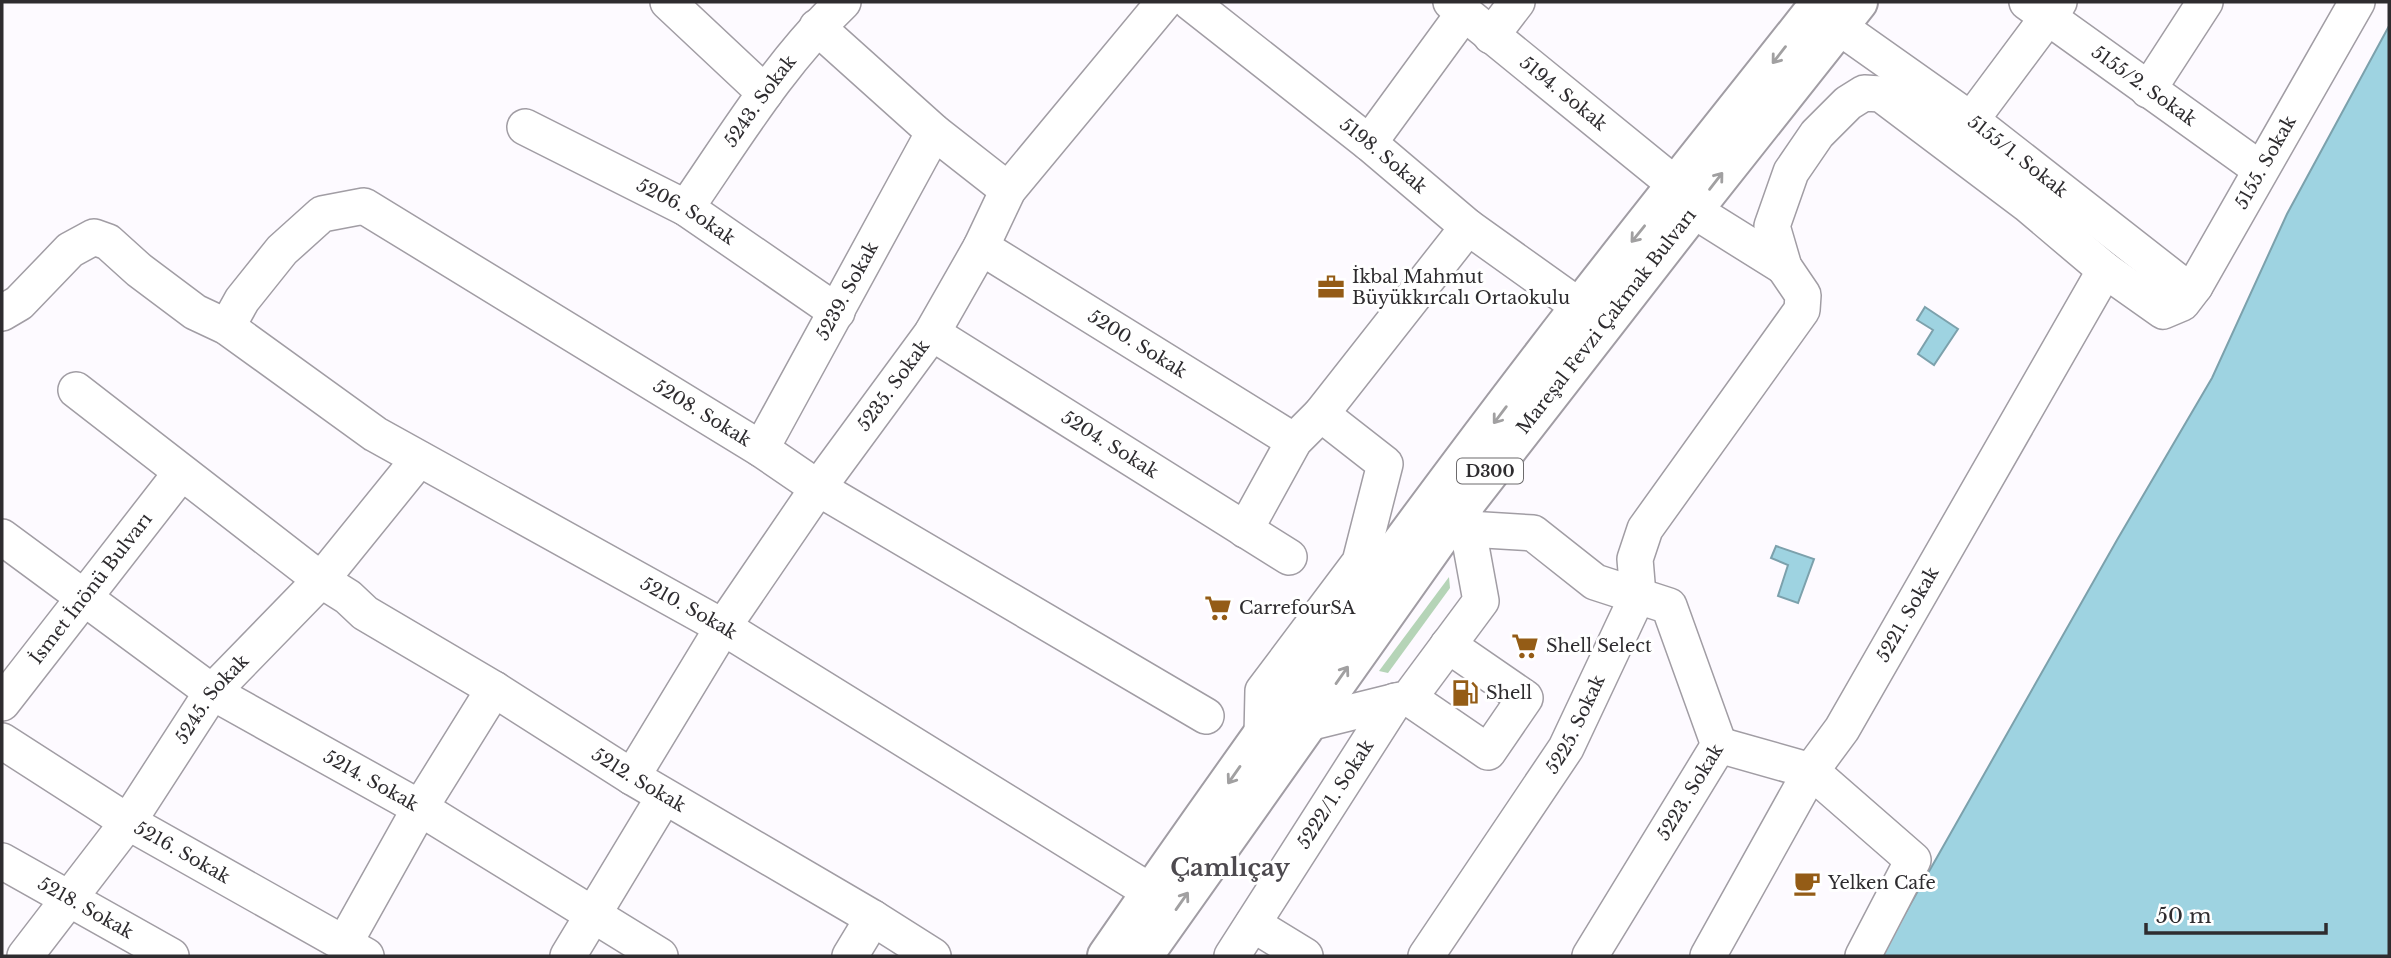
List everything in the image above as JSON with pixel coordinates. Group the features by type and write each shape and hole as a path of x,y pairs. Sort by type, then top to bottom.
{"highway":[{"name":"Mareşal Fevzi Çakmak Bulvarı","path":"1107,956 1262,736 1339,610 1580,307 1685,198 1839,10"},
{"name":"Mareşal Fevzi Çakmak Bulvarı","path":"1143,956 1308,723 1466,517 1685,198"}],"street":[{"path":"668,2 765,93"},
{"name":"5243. Sokak","path":"686,208 765,93 817,27 843,2"},
{"name":"5235. Sokak","path":"632,777 723,627 818,488 932,333 981,247 1008,190 1164,2"},
{"name":"5198. Sokak","path":"1190,2 1368,143 1468,227 1580,307"},
{"path":"1491,36 1517,2"},
{"path":"2148,90 2205,2"},
{"name":"5155. Sokak","path":"2105,271 2163,311 2182,303 2195,286 2357,2"},
{"path":"1368,143 1458,7"},
{"name":"5194. Sokak","path":"1458,7 1685,198 1784,267"},
{"path":"1971,120 2044,7"},
{"name":"5155/2. Sokak","path":"2044,7 2148,90 2260,169"},
{"name":"5155/1. Sokak","path":"1839,10 1971,120 2182,285 2195,286"},
{"path":"817,27 934,132 1008,190"},
{"path":"1784,267 1772,226 1791,172 1817,134 1848,103 1864,93 1881,94 2027,204 2105,271"},
{"name":"5206. Sokak","path":"525,127 686,208 837,312"},
{"name":"5239. Sokak","path":"761,449 934,132"},
{"name":"5208. Sokak","path":"227,327 242,300 282,250 321,214 364,206 761,449 818,488 1206,716"},
{"path":"1245,530 1294,441 1321,414 1468,227"},
{"name":"5210. Sokak","path":"2,313 19,303 71,250 94,237 108,242 195,313 227,327 376,434 723,627 1152,892"},
{"name":"5200. Sokak","path":"981,247 1294,441"},
{"name":"5225. Sokak","path":"1426,956 1566,748 1638,595 1635,559 1645,529 1802,310 1803,295 1784,267"},
{"name":"5221. Sokak","path":"1708,956 1811,772 1842,729 2105,271"},
{"name":"5204. Sokak","path":"932,333 1289,557"},
{"name":"5212. Sokak","path":"76,390 365,613 494,689 664,797 873,918 933,956"},
{"path":"1321,414 1385,464 1360,562 1339,610"},
{"name":"5245. Sokak","path":"25,956 128,822 212,692 335,589 419,459"},
{"name":"İsmet İnönü Bulvarı","path":"2,703 181,473"},
{"name":"5223. Sokak","path":"1466,517 1533,533 1595,582 1669,607 1719,745 1590,956"},
{"name":"5222/1. Sokak","path":"1232,956 1402,700 1481,601 1466,517"},
{"name":"5214. Sokak","path":"2,537 212,692 420,808 660,956"},
{"path":"1308,723 1402,700 1488,752 1525,698 1448,645"},
{"path":"355,950 420,808 494,689"},
{"name":"5216. Sokak","path":"2,741 128,822 355,950"},
{"path":"1719,745 1811,772 1913,860 1863,956"},
{"path":"568,956 664,797"},
{"name":"5218. Sokak","path":"2,861 171,956"},
{"path":"850,956 873,918"},
{"path":"1253,924 1305,956"}],"green space":[{"path":"1449,577 1450,588 1388,673 1379,671"}],"water":[{"path":"2389,26 2389,956 1881,956 2212,378 2287,214"},
{"path":"1925,307 1958,329 1934,365 1918,354 1933,330 1917,320"},
{"path":"1776,546 1814,559 1798,603 1778,596 1788,565 1771,558"}],"place":[{"name":"İkbal Mahmut Büyükkırcalı Ortaokulu","path":"1331,287"},
{"name":"CarrefourSA","path":"1218,608"},
{"name":"Shell Select","path":"1525,646"},
{"name":"Shell","path":"1465,693"},
{"name":"Yelken Cafe","path":"1807,883"}],"district":[{"name":"Çamlıçay","path":"1230,867"}]}
